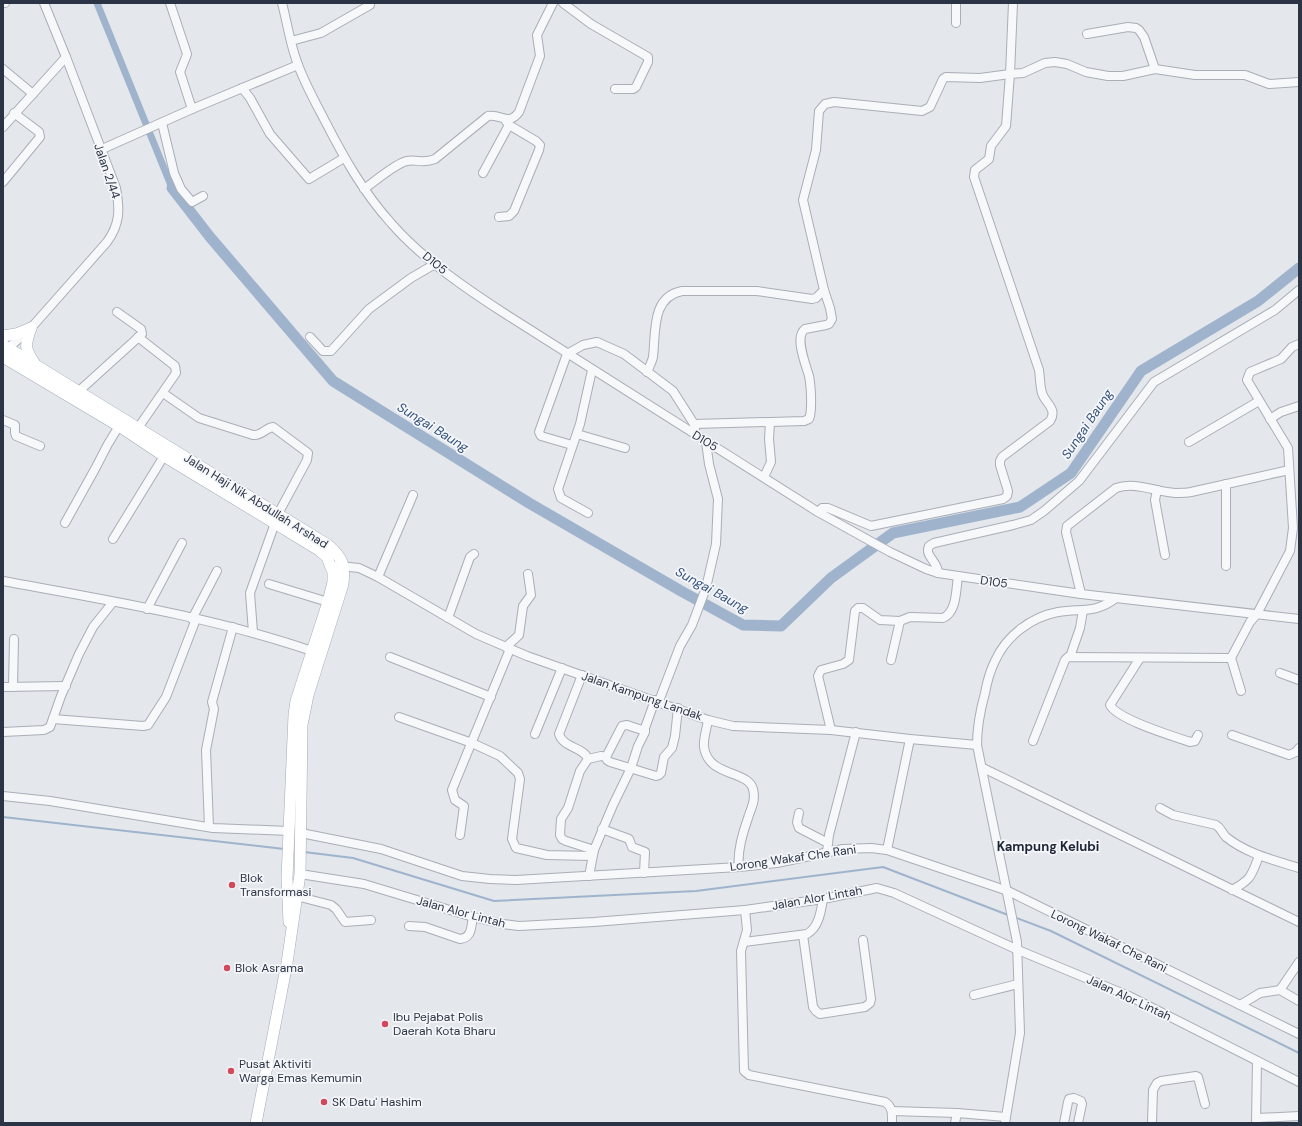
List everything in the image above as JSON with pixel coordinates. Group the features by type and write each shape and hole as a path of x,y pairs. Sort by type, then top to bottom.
{"main road":[{"path":"3,336 16,334 31,328"},
{"path":"31,328 26,341 27,350 35,371"},
{"name":"Jalan Haji Nik Abdullah Arshad","path":"4,351 164,456 277,519 328,545 339,555 344,566 343,584 304,709 302,725 300,872 296,896 296,907 256,1123"},
{"path":"3,365 35,371"},
{"name":"Jalan Haji Nik Abdullah Arshad","path":"35,371 79,391 138,428 277,519 319,550 327,558 333,572 333,582 296,701 294,715 288,869 290,937"}],"street":[{"name":"Jalan 2/44","path":"4,351 31,328 107,242 116,228 119,218 116,188 44,3"},
{"path":"170,3 187,54 180,72 192,109"},
{"name":"D105","path":"282,3 298,65 306,85 344,158 364,189 391,224 435,264 473,293 592,370 818,512 890,552 938,573 1081,594 1299,619"},
{"path":"291,41 321,33 354,15 370,5 370,3"},
{"path":"483,173 507,122 515,117 519,112 540,56 536,37 553,3"},
{"path":"563,3 591,24 648,57 648,62 636,87 633,89 615,89"},
{"path":"956,3 956,23"},
{"path":"818,512 822,508 828,508 871,526 1004,499 1007,496 1008,491 1000,461 1052,418 1052,408 1042,393 1039,370 974,177 975,170 988,159 991,146 1006,126 1013,3"},
{"path":"1087,34 1128,27 1136,28 1144,36 1155,69"},
{"path":"3,127 66,57"},
{"path":"694,424 804,421 810,416 809,377 801,347 800,337 805,329 831,322 832,317 824,290 804,200 816,149 818,115 825,104 834,102 922,111 930,107 943,80 946,77 980,78 1023,73 1045,63 1052,62 1067,64 1086,72 1118,76 1155,69 1195,75 1245,75 1269,84 1299,82"},
{"path":"100,150 192,109 298,65"},
{"path":"3,70 32,94"},
{"path":"242,88 250,98 270,134 309,179 344,158"},
{"path":"3,182 40,137 39,132 14,113"},
{"path":"364,189 402,163 411,161 429,162 435,159 488,116 494,115 507,122 540,145 514,212 509,216 499,217"},
{"path":"162,123 174,173 181,189 192,202 203,196"},
{"path":"310,337 323,351 331,351 369,309 411,278 435,264"},
{"path":"647,372 653,358 656,321 658,315 662,305 668,297 675,292 757,291 812,299 816,298 824,290"},
{"path":"938,573 936,563 928,555 928,546 934,543 1013,526 1031,520 1044,511 1079,481 1154,382 1275,310 1299,290"},
{"path":"79,391 142,334 141,329 117,312"},
{"path":"138,337 175,366 176,373 138,428"},
{"path":"572,445 545,438 541,436 540,432 567,354 583,345 597,342 624,354 673,391 694,424 696,436"},
{"path":"1241,690 1231,658 1250,622 1257,614 1290,551 1293,528 1288,448 1247,380 1248,374 1281,359 1292,347 1299,344"},
{"path":"588,513 561,498 558,489 577,434 592,370"},
{"path":"163,393 199,418 254,435 273,427 308,453 308,460 277,519 250,593 253,632"},
{"path":"1189,442 1260,401"},
{"path":"1270,419 1281,412 1299,406"},
{"path":"3,420 15,425 16,436 40,446"},
{"path":"764,477 771,462 769,439 770,422"},
{"path":"65,523 108,444 120,426"},
{"path":"577,434 625,448"},
{"path":"589,876 593,853 602,829 612,805 631,768 638,746 645,732 645,728 680,646 692,624 706,588 716,544 718,499 709,464 706,442"},
{"path":"114,539 164,456"},
{"path":"1081,594 1066,532 1067,526 1116,488 1132,485 1175,493 1191,492 1289,470"},
{"path":"1226,484 1226,566"},
{"path":"1157,490 1155,500 1165,555"},
{"path":"378,577 413,494"},
{"path":"147,609 182,543"},
{"path":"1290,551 1299,553"},
{"path":"448,618 470,557 474,554"},
{"name":"Jalan Kampung Landak","path":"330,565 359,568 378,577 476,634 508,648 708,720 733,726 831,730 910,739 978,744"},
{"path":"53,719 143,726 148,725 166,697 194,619 217,571"},
{"path":"460,835 464,806 455,800 452,790 491,697 508,648 518,636 523,606 531,595 528,574"},
{"path":"831,730 818,676 821,670 843,664 849,660 855,611 858,608 862,608 880,620 900,621 910,617 943,618 947,616 953,604 958,576"},
{"path":"3,581 233,627 312,651"},
{"path":"269,584 328,602"},
{"path":"892,1112 957,1113 1006,1120 1020,1033 1018,946 978,744 977,725 979,715 988,679 995,660 1005,644 1023,627 1035,620 1057,612 1102,608 1116,598"},
{"path":"3,732 44,730 50,726 79,654 93,627 113,602"},
{"path":"1070,657 1080,628 1083,610"},
{"path":"891,660 900,621"},
{"path":"209,827 206,750 214,709 212,702 233,627"},
{"path":"13,687 14,639"},
{"path":"390,657 491,697"},
{"path":"1033,741 1065,660 1070,657 1231,658"},
{"path":"1140,658 1110,705 1112,709 1125,717 1148,727 1190,742 1195,741 1198,735"},
{"path":"535,734 562,668"},
{"path":"1280,673 1299,680"},
{"path":"582,675 559,734 563,742 585,754 588,759"},
{"path":"3,687 66,686"},
{"path":"593,853 562,839 560,835 560,819 568,808 580,771 588,759 601,756 606,757 610,762 656,776 660,774 664,757 672,748 678,708"},
{"path":"399,718 472,743 500,756 518,773 520,776 512,838 516,848 547,854 593,853"},
{"path":"708,720 704,746 710,762 718,768 750,782 753,788 755,798 748,818 738,858 739,867"},
{"path":"606,757 622,726 627,725 642,730 645,728"},
{"path":"827,852 856,732"},
{"path":"1232,735 1289,755 1298,751 1299,748"},
{"path":"887,850 910,739"},
{"path":"983,768 1299,922"},
{"path":"3,796 50,801 209,827 289,831"},
{"path":"1160,808 1173,815 1219,826 1225,836 1259,856 1299,868"},
{"path":"799,813 796,822 799,828 828,843"},
{"path":"602,829 629,839 632,847 644,851 646,855 644,873"},
{"name":"Lorong Wakaf Che Rani","path":"301,832 381,848 462,876 490,880 516,880 739,867 777,863 843,849 871,848 887,850 1008,891 1299,1034"},
{"path":"1232,890 1250,878 1259,856"},
{"name":"Jalan Alor Lintah","path":"300,872 364,884 473,917 503,924 538,925 745,910 823,899 877,888 894,893 1018,946 1128,996 1299,1082"},
{"path":"296,896 331,905 336,909 345,922 371,920"},
{"path":"744,942 803,935 811,932 819,916 823,899"},
{"path":"745,910 747,930 741,951 744,1068 746,1074 885,1102 888,1104 892,1112 892,1123"},
{"path":"409,926 425,927 464,939 471,932 473,917"},
{"path":"803,935 813,1006 820,1014 865,1007 870,1003 871,999 863,940"},
{"path":"1280,990 1299,962"},
{"path":"974,995 1018,984"},
{"path":"1240,1005 1260,993 1280,990 1299,1001"},
{"path":"1257,1061 1257,1120 1299,1116"},
{"path":"1152,1123 1153,1090 1157,1083 1161,1081 1196,1076 1198,1077 1205,1104"},
{"path":"1064,1123 1069,1099 1074,1098 1081,1101 1082,1104 1078,1123"},
{"path":"955,1123 957,1113"}],"waterway":[{"path":"97,3 172,188"},
{"name":"Sungai Baung","path":"172,188 210,237 333,381 529,503 743,625 781,626 831,578 893,533 1020,507 1071,473 1141,371 1258,301 1299,268"},
{"path":"3,817 284,849"},
{"path":"304,852 353,858 494,901 696,891 883,867 1008,915"},
{"path":"1014,917 1051,931 1299,1053"}],"place":[{"name":"Blok Transformasi","path":"232,885"},
{"name":"Blok Asrama","path":"227,968"},
{"name":"Ibu Pejabat Polis Daerah Kota Bharu","path":"385,1024"},
{"name":"Pusat Aktiviti Warga Emas Kemumin","path":"231,1071"},
{"name":"SK Datu' Hashim","path":"324,1102"}],"district":[{"name":"Kampung Kelubi","path":"1048,846"}]}
